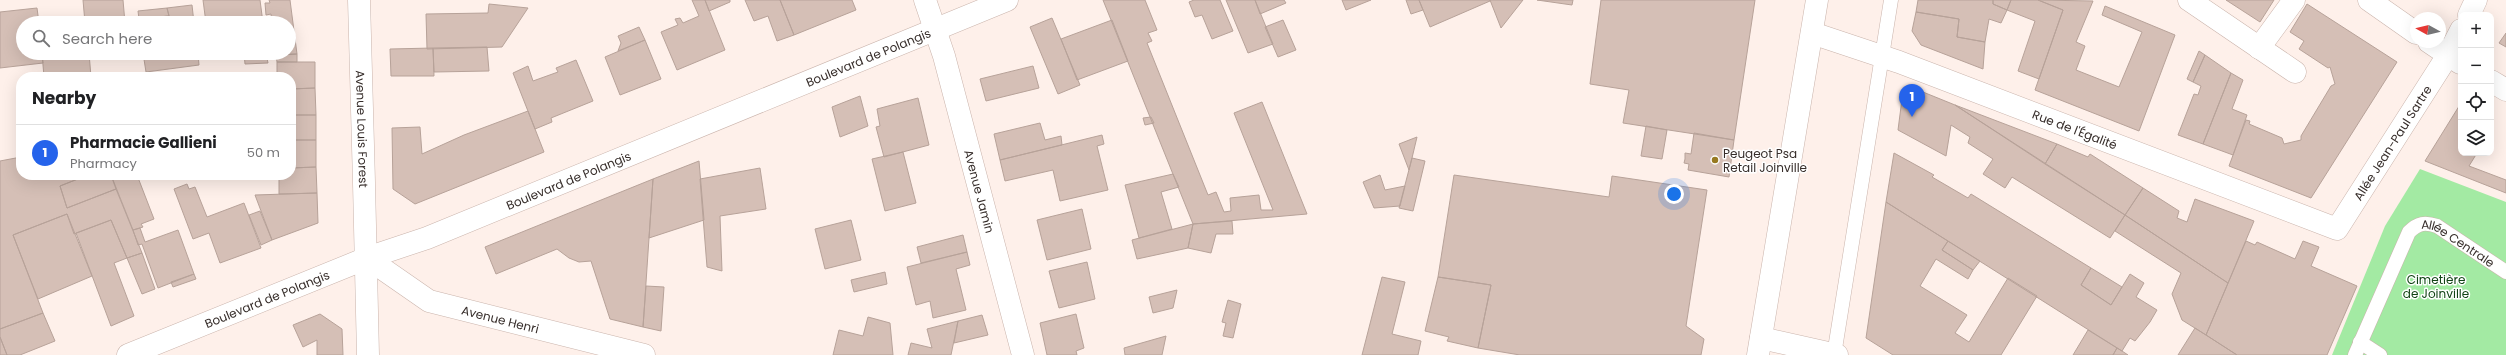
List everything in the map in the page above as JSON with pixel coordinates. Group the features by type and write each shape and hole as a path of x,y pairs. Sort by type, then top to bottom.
{"street":[{"name":"Avenue Louis Forest","path":"359,0 364,199 368,258 368,355"},
{"name":"Avenue Jamin","path":"925,0 946,64 1023,355"},
{"name":"Boulevard de Polangis","path":"128,355 368,258 427,238 935,28 1007,0"},
{"path":"1817,0 1760,346 1835,355"},
{"path":"2189,0 2295,72"},
{"path":"2259,48 2294,0"},
{"path":"2369,0 2410,29"},
{"path":"2470,12 2476,0"},
{"name":"Rue de l'Égalité","path":"1812,33 1882,56 2337,229"},
{"name":"Allée Jean-Paul Sartre","path":"2337,229 2454,59 2458,42"},
{"path":"2438,48 2454,59"},
{"path":"2494,83 2506,90"},
{"name":"Avenue Henri","path":"368,258 429,301 644,355"}],"lane":[{"path":"1835,355 1891,0"},
{"name":"Allée Centrale","path":"2357,349 2409,232 2417,225 2427,223 2437,226 2506,272"},
{"path":"2357,349 2380,355"}],"green space":[{"name":"Cimetière de Joinville","path":"2420,169 2506,202 2506,355 2332,355 2385,226"}],"building":[{"path":"83,0 123,0 124,16 84,16"},
{"path":"203,0 260,0 262,16 205,16"},
{"path":"269,0 290,0 292,16 266,15 265,3 270,3"},
{"path":"692,0 705,0 725,50 677,70 661,32 678,25 675,19 680,18 683,23 699,16"},
{"path":"705,0 730,0 730,2 709,11"},
{"path":"745,0 780,0 794,35 777,41 768,16 754,21"},
{"path":"780,0 852,0 856,10 794,35"},
{"path":"1103,0 1145,0 1157,30 1148,33 1152,41 1147,43 1208,195 1216,192 1224,212 1231,211 1230,198 1259,195 1261,210 1273,210 1234,113 1262,102 1307,214 1193,224"},
{"path":"1194,0 1220,0 1233,31 1212,39 1202,15 1195,17 1189,2"},
{"path":"1226,0 1255,0 1273,44 1248,53"},
{"path":"1255,0 1284,0 1286,3 1260,14"},
{"path":"1342,0 1371,0 1346,10"},
{"path":"1406,0 1419,0 1423,10 1411,14"},
{"path":"1419,0 1490,0 1490,1 1430,27"},
{"path":"1490,0 1523,0 1501,28"},
{"path":"1537,0 1573,0 1572,5"},
{"path":"1601,0 1755,0 1734,140 1623,123 1629,90 1590,84"},
{"path":"1918,0 1993,0 1993,4 2007,10 2001,23 1989,19 1985,42 1957,37 1959,19 1916,12"},
{"path":"1993,0 2011,0 2007,10 1993,4"},
{"path":"2011,0 2038,0 2063,10 2039,79 2018,71 2035,21 2007,10"},
{"path":"2038,0 2093,1 2076,42 2085,46 2076,70 2119,87 2142,32 2102,15 2105,6 2175,35 2139,131 2035,90 2063,10"},
{"path":"2226,0 2274,0 2260,22"},
{"path":"489,4 528,8 502,47 427,49 426,14 488,13"},
{"path":"2307,4 2397,62 2311,198 2229,166 2246,120 2250,121 2249,124 2282,138 2284,144 2301,140 2301,136 2331,86 2335,84 2330,67 2328,68 2299,49 2304,41 2290,32"},
{"path":"192,5 193,16 169,16 167,8"},
{"path":"37,8 38,16 16,16 16,60 43,60 43,63 0,68 0,12"},
{"path":"167,8 169,16 139,16 138,11"},
{"path":"1916,12 1959,19 1957,37 1985,42 1983,69 1921,45 1912,31"},
{"path":"1052,18 1080,85 1058,94 1030,27"},
{"path":"1112,20 1128,61 1077,80 1061,39"},
{"path":"1283,20 1296,50 1278,57 1265,27"},
{"path":"639,27 645,40 618,51 621,43 618,36"},
{"path":"2506,33 2506,47 2499,43"},
{"path":"645,40 661,79 620,95 605,57"},
{"path":"487,47 489,71 434,72 433,48"},
{"path":"433,48 434,76 391,76 390,49"},
{"path":"2199,51 2205,55 2193,82 2187,79"},
{"path":"296,54 297,62 277,62 277,60 296,60"},
{"path":"2205,55 2231,73 2203,144 2178,135 2194,94 2198,95 2201,86 2193,82"},
{"path":"43,60 90,60 91,72 44,72"},
{"path":"144,60 199,60 199,65 146,72"},
{"path":"245,60 267,60 268,63 245,64"},
{"path":"576,60 593,101 551,118 552,122 535,129 513,73 528,66 533,81 558,72 556,68"},
{"path":"277,62 315,62 315,88 296,89 296,72 277,72"},
{"path":"1033,66 1039,88 986,101 980,79"},
{"path":"2231,73 2243,80 2232,109 2247,115 2233,155 2203,144"},
{"path":"315,88 316,115 296,115 296,89"},
{"path":"1918,90 1955,105 2125,215 2110,238 2012,177 2005,188 1983,174 1993,159 1968,143 1970,137 1951,125 1946,156 1898,130 1902,99"},
{"path":"860,96 868,126 840,137 832,107"},
{"path":"918,98 929,145 884,157 876,127 880,126 877,109"},
{"path":"1955,105 2057,144 2045,164"},
{"path":"2458,108 2458,156 2475,156 2469,166 2506,180 2506,193 2425,161"},
{"path":"528,111 544,152 415,204 393,189 392,128 420,127 422,154 464,135"},
{"path":"296,115 316,115 316,140 296,140"},
{"path":"1151,117 1154,123 1145,125 1143,118"},
{"path":"1040,123 1045,140 1061,136 1062,145 1000,160 994,134"},
{"path":"1646,126 1667,130 1662,159 1641,156"},
{"path":"1694,133 1734,140 1729,177 1688,170 1689,164 1684,163 1685,153 1691,154"},
{"path":"1102,135 1104,144 1097,146 1108,190 1060,201 1053,170 1005,181 1000,160"},
{"path":"1417,137 1412,158 1409,170 1399,144"},
{"path":"296,140 316,140 316,167 296,168"},
{"path":"2057,144 2088,157 2090,154 2143,188 2125,215 2045,164"},
{"path":"903,152 916,203 885,211 872,159"},
{"path":"1894,153 1934,175 1932,177 1968,198 1971,194 2091,268 2081,285 2111,305 2130,274 2144,283 2136,297 2157,310 2150,322 2135,341 2130,338 2122,351 1886,202"},
{"path":"16,158 16,180 75,180 60,186 67,208 116,189 142,253 127,258 111,220 74,234 67,214 13,235 43,313 0,329 0,161"},
{"path":"1412,158 1425,161 1413,211 1399,208"},
{"path":"699,161 704,220 649,238 653,179"},
{"path":"316,167 317,193 279,194 279,180 296,180 296,168"},
{"path":"760,168 766,209 720,216 722,271 707,267 700,179"},
{"path":"1173,174 1179,187 1161,192 1172,229 1139,238 1125,185"},
{"path":"1380,175 1385,190 1405,186 1400,206 1374,208 1363,182"},
{"path":"1454,175 1609,197 1612,176 1707,190 1686,326 1704,339 1701,355 1520,355 1478,348 1491,285 1438,277"},
{"path":"653,179 643,327 610,319 591,261 579,262 569,258 557,249 496,274 485,247"},
{"path":"75,180 113,180 116,189 67,208 60,186"},
{"path":"113,180 139,180 154,219 141,224 143,227 133,230"},
{"path":"187,184 189,189 195,187 207,217 244,203 261,248 220,263 209,233 193,239 174,189"},
{"path":"2143,188 2179,211 2177,218 2187,222 2195,199 2254,221 2228,283 2125,215"},
{"path":"317,193 318,223 272,240 255,195"},
{"path":"1886,202 1948,241 1942,250 1973,270 1968,279 1936,259 1920,286 1967,315 1955,333 1969,342 2008,278 2037,296 2001,355 1893,355 1866,338"},
{"path":"1082,209 1091,249 1047,260 1037,220"},
{"path":"260,211 272,240 261,245 249,215"},
{"path":"67,214 92,276 38,299 13,235"},
{"path":"2125,215 2228,283 2206,335 2182,320 2172,294 2181,273 2115,231"},
{"path":"111,220 127,258 114,263 134,316 111,326 76,233"},
{"path":"851,220 861,260 825,269 815,229"},
{"path":"1232,221 1233,234 1216,234 1211,253 1188,248 1193,224"},
{"path":"1193,224 1188,248 1137,259 1132,240"},
{"path":"140,228 145,242 178,230 194,274 158,288 142,244 138,245 133,230"},
{"path":"963,235 967,252 921,263 917,247"},
{"path":"1948,241 1980,261 1973,270 1942,250"},
{"path":"2246,241 2255,245 2257,242 2295,259 2303,241 2319,247 2311,266 2357,286 2327,355 2237,355 2206,335"},
{"path":"967,252 970,265 956,269 966,310 933,318 930,301 916,305 907,267"},
{"path":"142,253 155,289 142,294 127,258"},
{"path":"1087,262 1095,299 1059,308 1049,271"},
{"path":"2091,268 2122,287 2111,305 2081,285"},
{"path":"885,272 887,284 854,292 851,280"},
{"path":"194,274 196,279 173,287 171,282"},
{"path":"1382,277 1405,282 1392,334 1421,341 1418,355 1362,355"},
{"path":"1438,277 1491,285 1478,348 1447,341 1449,337 1425,331"},
{"path":"646,286 664,287 661,331 643,327"},
{"path":"1177,290 1173,308 1153,313 1149,297"},
{"path":"1228,300 1241,304 1233,338 1223,336 1226,323 1222,322"},
{"path":"43,313 55,341 20,355 7,355 0,337 0,329"},
{"path":"320,314 342,329 343,355 317,355 317,340 303,347 293,325"},
{"path":"1076,314 1084,348 1076,351 1077,355 1047,355 1040,323"},
{"path":"982,315 988,335 954,343 958,321"},
{"path":"868,317 890,323 893,355 833,355 839,330 863,336"},
{"path":"958,321 951,355 908,355 911,343 932,348 927,329"},
{"path":"2195,328 2206,335 2237,355 2178,355"},
{"path":"2088,330 2117,348 2113,355 2073,355"},
{"path":"1166,336 1162,355 1125,355 1124,348"},
{"path":"0,337 7,355 0,355"},
{"path":"2117,348 2122,351 2128,355 2113,355"}],"place":[{"name":"Pharmacie Gallieni","path":"1912,117"},
{"name":"Peugeot Psa Retail Joinville","path":"1715,160"}]}
